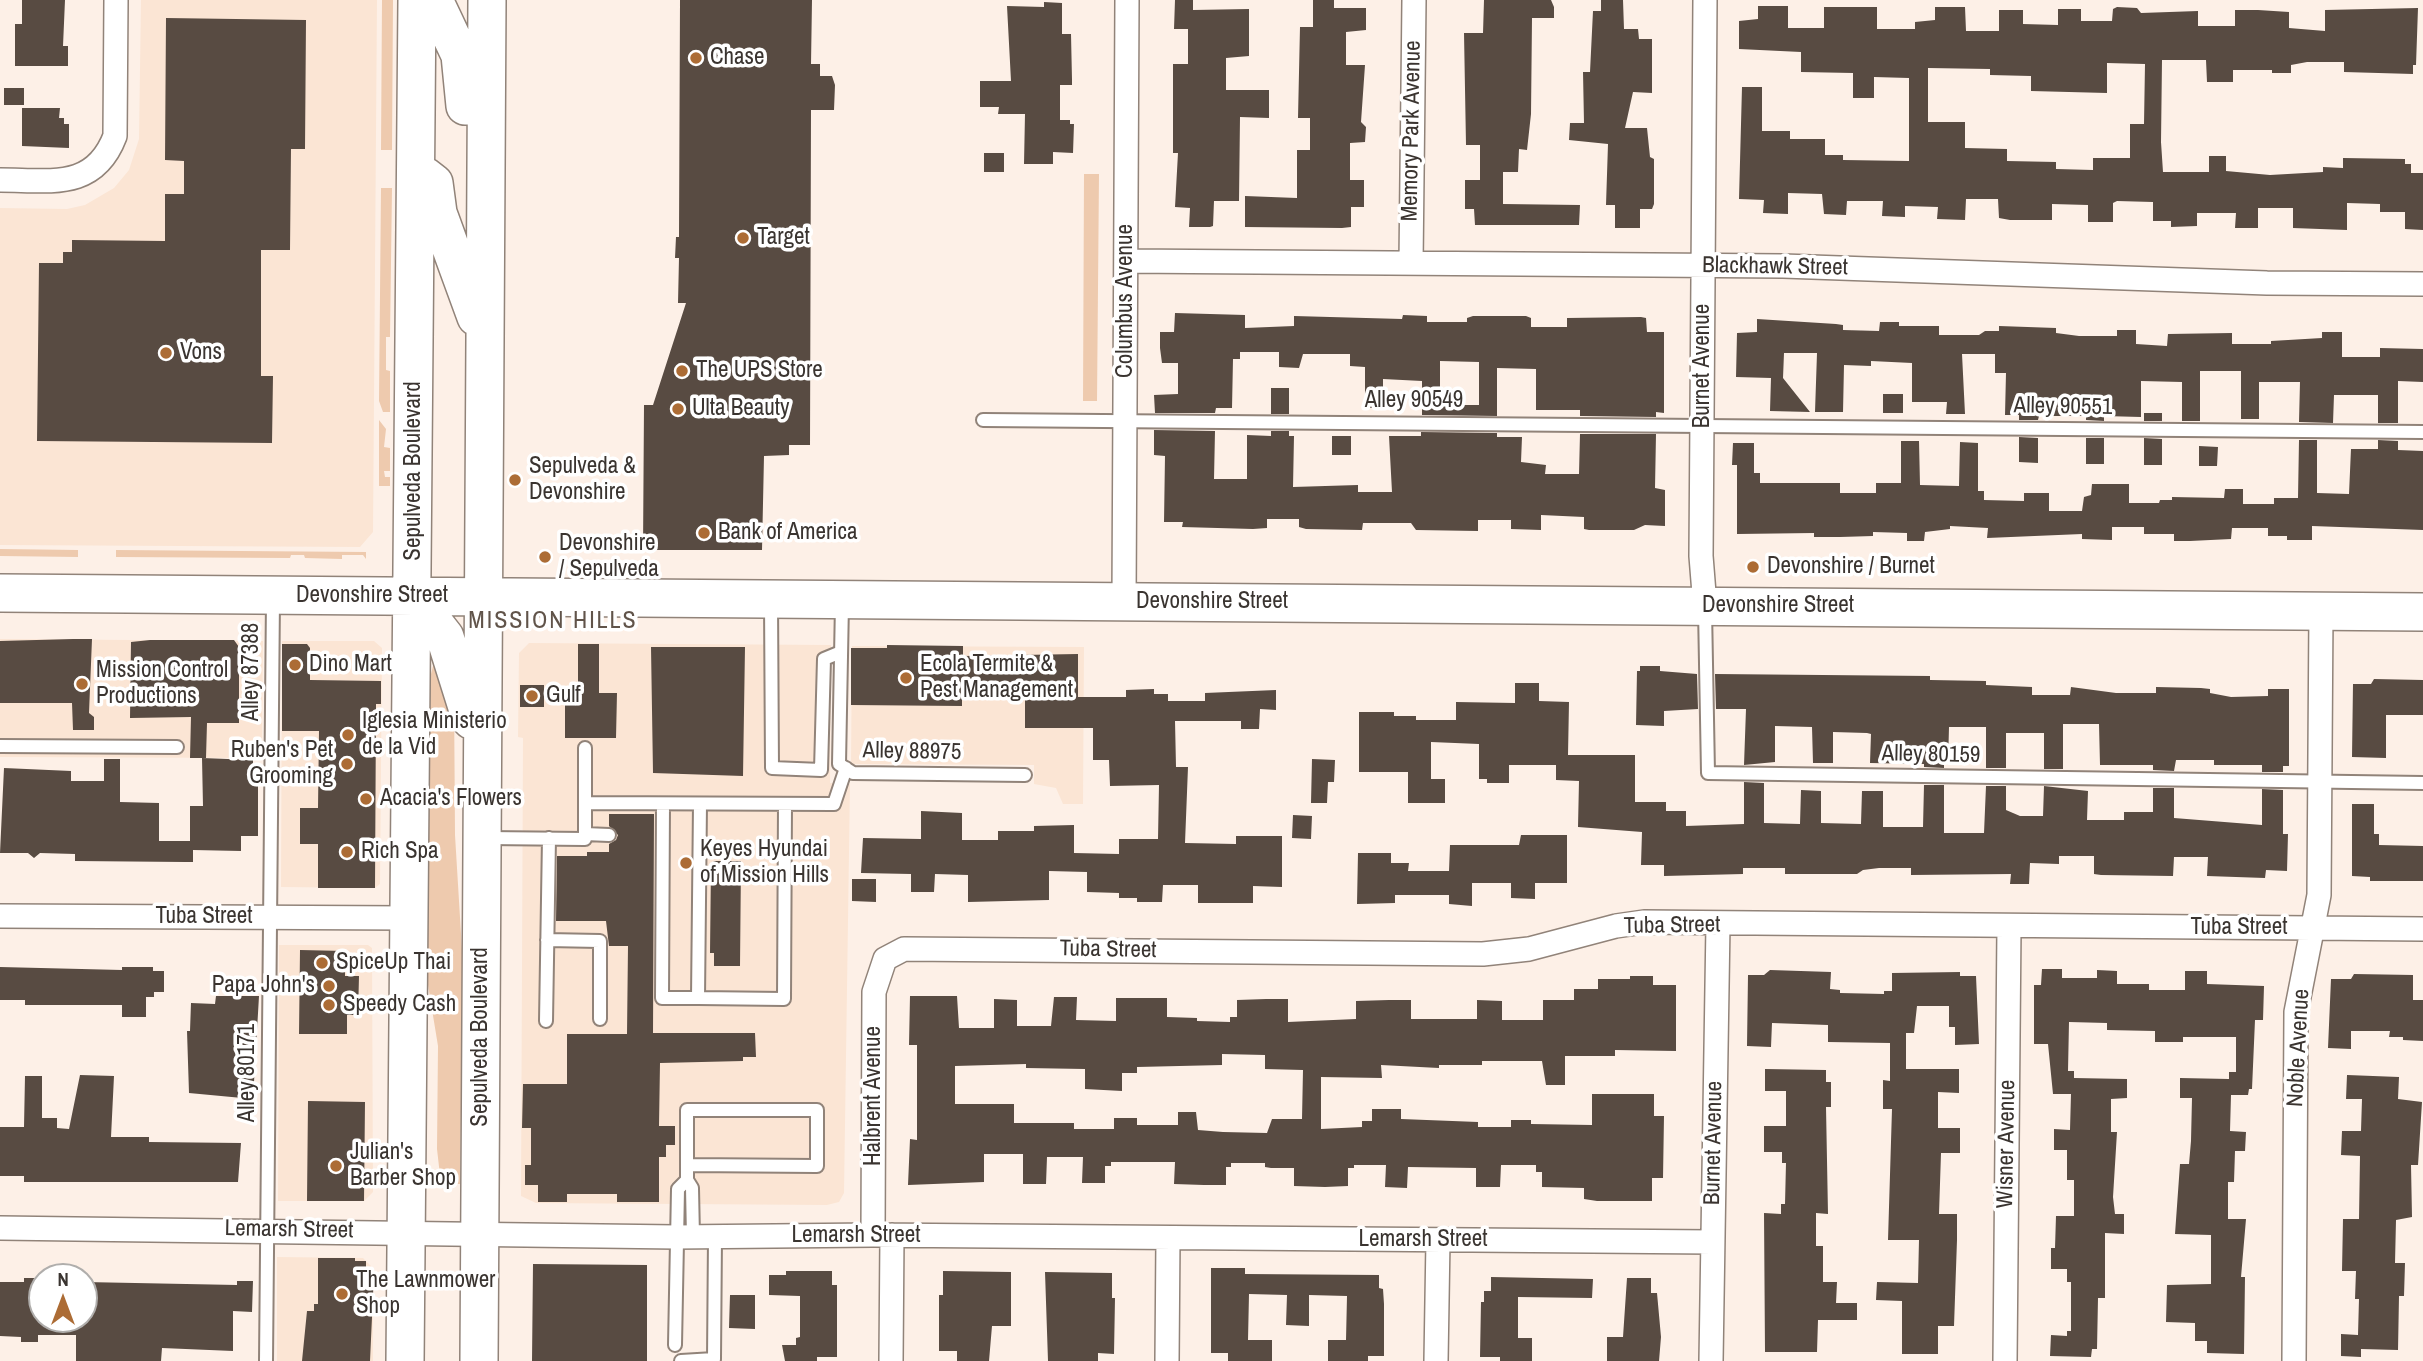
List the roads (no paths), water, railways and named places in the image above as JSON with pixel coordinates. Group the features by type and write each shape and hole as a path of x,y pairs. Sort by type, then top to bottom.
{"main road":[{"name":"Sepulveda Boulevard","path":"405,1361 417,0"},
{"path":"435,0 460,55 466,134 486,168"},
{"path":"450,0 486,85"},
{"name":"Sepulveda Boulevard","path":"479,1361 487,0"},
{"path":"415,168 434,183 438,213 484,341"},
{"name":"Devonshire Street","path":"0,593 2423,612"},
{"path":"413,596 449,646 481,753"}],"street":[{"path":"0,180 69,179 92,172 108,154 115,135 116,0"},
{"name":"Columbus Avenue","path":"1124,601 1127,0"},
{"name":"Memory Park Avenue","path":"1411,262 1414,0"},
{"name":"Burnet Avenue","path":"1704,606 1700,556 1705,0"},
{"name":"Blackhawk Street","path":"1126,261 1703,266 2267,283 2423,284"},
{"name":"Noble Avenue","path":"2294,1361 2296,1012 2319,895 2321,611"},
{"name":"Tuba Street","path":"0,916 409,918"},
{"name":"Tuba Street","path":"885,959 905,949 1483,954 1530,949 1616,926 1644,922 2423,929"},
{"name":"Burnet Avenue","path":"1711,1361 1718,924"},
{"name":"Wisner Avenue","path":"2005,1361 2010,927"},
{"name":"Halbrent Avenue","path":"885,959 874,992 883,1235 891,1361"},
{"name":"Lemarsh Street","path":"0,1228 702,1237 883,1235 1712,1242"},
{"path":"1167,1361 1168,1238"},
{"path":"1436,1361 1438,1240"}],"lane":[{"name":"Alley 90549","path":"983,420 1703,424"},
{"name":"Alley 90551","path":"1703,424 2423,432"},
{"name":"Alley 87388","path":"271,917 273,595"},
{"path":"772,598 772,768 821,770 824,659 841,652"},
{"name":"Alley 88975","path":"843,598 839,764 853,773 1026,775"},
{"name":"Alley 80159","path":"1704,606 1708,773 2320,782"},
{"path":"0,747 177,747"},
{"path":"482,838 585,839 585,748"},
{"path":"585,803 834,804 846,768"},
{"path":"2320,782 2423,783"},
{"path":"663,804 659,835 662,998 784,999 785,804"},
{"path":"698,998 700,804"},
{"path":"585,834 609,835"},
{"path":"546,1021 549,838"},
{"name":"Alley 80171","path":"266,1361 271,917"},
{"path":"547,940 600,941 600,1019"},
{"path":"687,1165 817,1166 817,1111 687,1110 687,1165 687,1180 692,1188 702,1237 722,1361"},
{"path":"675,1345 702,1237"},
{"path":"681,1361 714,1359 702,1237"}],"place":[{"name":"Chase","path":"696,58"},
{"name":"Target","path":"743,238"},
{"name":"Vons","path":"166,353"},
{"name":"The UPS Store","path":"682,371"},
{"name":"Ulta Beauty","path":"678,409"},
{"name":"Sepulveda & Devonshire","path":"515,480"},
{"name":"Bank of America","path":"704,533"},
{"name":"Devonshire / Sepulveda","path":"545,557"},
{"name":"Devonshire / Burnet","path":"1753,567"},
{"name":"Dino Mart","path":"295,665"},
{"name":"Ecola Termite & Pest Management","path":"906,678"},
{"name":"Mission Control Productions","path":"82,684"},
{"name":"Gulf","path":"532,696"},
{"name":"Iglesia Ministerio de la Vid","path":"348,735"},
{"name":"Ruben's Pet Grooming","path":"347,764"},
{"name":"Acacia's Flowers","path":"366,799"},
{"name":"Rich Spa","path":"347,852"},
{"name":"Keyes Hyundai of Mission Hills","path":"686,863"},
{"name":"SpiceUp Thai","path":"322,963"},
{"name":"Papa John's","path":"329,986"},
{"name":"Speedy Cash","path":"329,1005"},
{"name":"Julian's Barber Shop","path":"336,1166"},
{"name":"The Lawnmower Shop","path":"342,1294"}],"district":[{"name":"MISSION HILLS","path":"553,622"}]}
